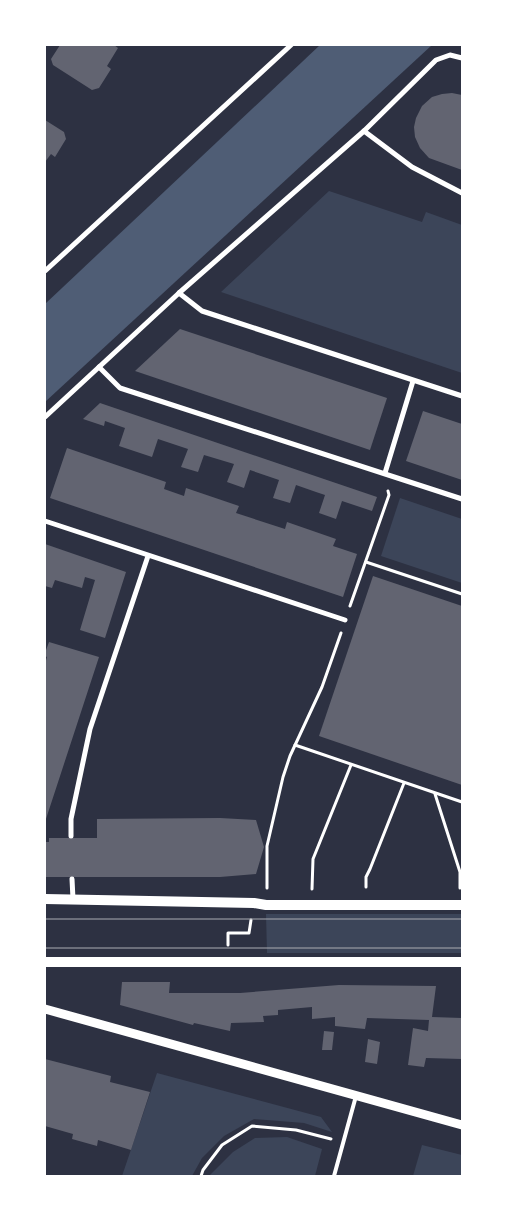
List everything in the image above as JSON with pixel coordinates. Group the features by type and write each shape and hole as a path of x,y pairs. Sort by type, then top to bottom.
{"main road":[{"path":"45,899 254,903 266,905 462,905"},
{"path":"45,962 462,962"}],"street":[{"path":"45,271 291,45"},
{"path":"45,417 179,293 364,131 436,60 450,55 462,58"},
{"path":"364,131 412,167 462,193"},
{"path":"179,293 202,310 462,396"},
{"path":"99,367 120,388 462,499"},
{"path":"385,474 413,381"},
{"path":"45,522 345,620"},
{"path":"71,836 71,819 90,729 148,556"},
{"path":"72,879 73,899"},
{"path":"45,1010 462,1125"}],"lane":[{"path":"334,1176 356,1095"}],"path":[{"path":"228,962 228,933 249,933 254,903 253,893 267,894 267,846 283,777 295,745 322,687 389,495 385,474"},
{"path":"366,562 462,594"},
{"path":"295,745 462,802"},
{"path":"303,892 312,892 313,859 351,765"},
{"path":"366,892 366,877 404,783"},
{"path":"435,793 460,872 460,886"},
{"path":"200,1176 222,1144 252,1126 296,1130 343,1143"}],"shaded area":[{"path":"320,45 432,45 45,402 45,304"},
{"path":"329,191 422,222 426,212 462,225 462,373 221,292"},
{"path":"400,498 462,519 462,583 381,556"},
{"path":"266,914 462,914 462,953 267,953"},
{"path":"157,1073 321,1117 332,1132 304,1123 254,1119 224,1136 202,1158 192,1176 122,1176"},
{"path":"287,1137 322,1149 315,1176 209,1176 233,1152 255,1138"},
{"path":"422,1145 462,1155 462,1176 413,1176"}],"building":[{"path":"60,45 114,45 118,48 107,66 111,69 99,88 92,90 53,65 51,59"},
{"path":"452,93 462,95 462,170 429,158 420,148 415,137 414,127 416,118 422,106 432,97"},
{"path":"45,120 64,132 66,139 55,157 51,154 45,162"},
{"path":"180,329 387,398 370,450 135,371"},
{"path":"100,403 377,497 372,511 342,501 336,519 319,513 325,495 296,485 290,503 273,498 279,480 250,470 244,488 227,482 234,464 204,455 198,472 181,467 188,449 158,439 152,457 119,446 125,428 105,421 104,426 83,419"},
{"path":"423,411 462,424 462,480 406,461"},
{"path":"67,448 166,482 164,489 184,496 186,488 239,506 236,513 285,529 287,522 336,539 333,546 357,554 343,597 50,498"},
{"path":"45,544 126,572 105,638 80,630 95,580 85,577 82,588 55,580 52,588 45,586"},
{"path":"373,576 462,606 462,785 319,736"},
{"path":"49,642 99,657 45,822 45,664 47,657 45,653"},
{"path":"220,818 256,820 264,847 256,874 220,877 45,877 45,842 49,842 49,838 97,838 97,819"},
{"path":"122,982 170,982 169,993 240,993 339,985 436,986 432,1017 462,1018 462,1059 426,1058 424,1067 408,1065 413,1028 428,1031 429,1020 367,1018 365,1029 335,1026 335,1017 312,1019 312,1007 278,1010 278,1015 263,1016 264,1022 231,1023 230,1031 194,1023 193,1025 120,1005"},
{"path":"324,1031 334,1032 332,1050 322,1050"},
{"path":"368,1039 380,1042 377,1064 365,1062"},
{"path":"45,1059 111,1076 110,1082 150,1092 131,1150 98,1140 97,1146 72,1139 73,1134 45,1126"}],"tram line":[{"path":"45,919 462,919"},
{"path":"45,948 462,948"}]}
